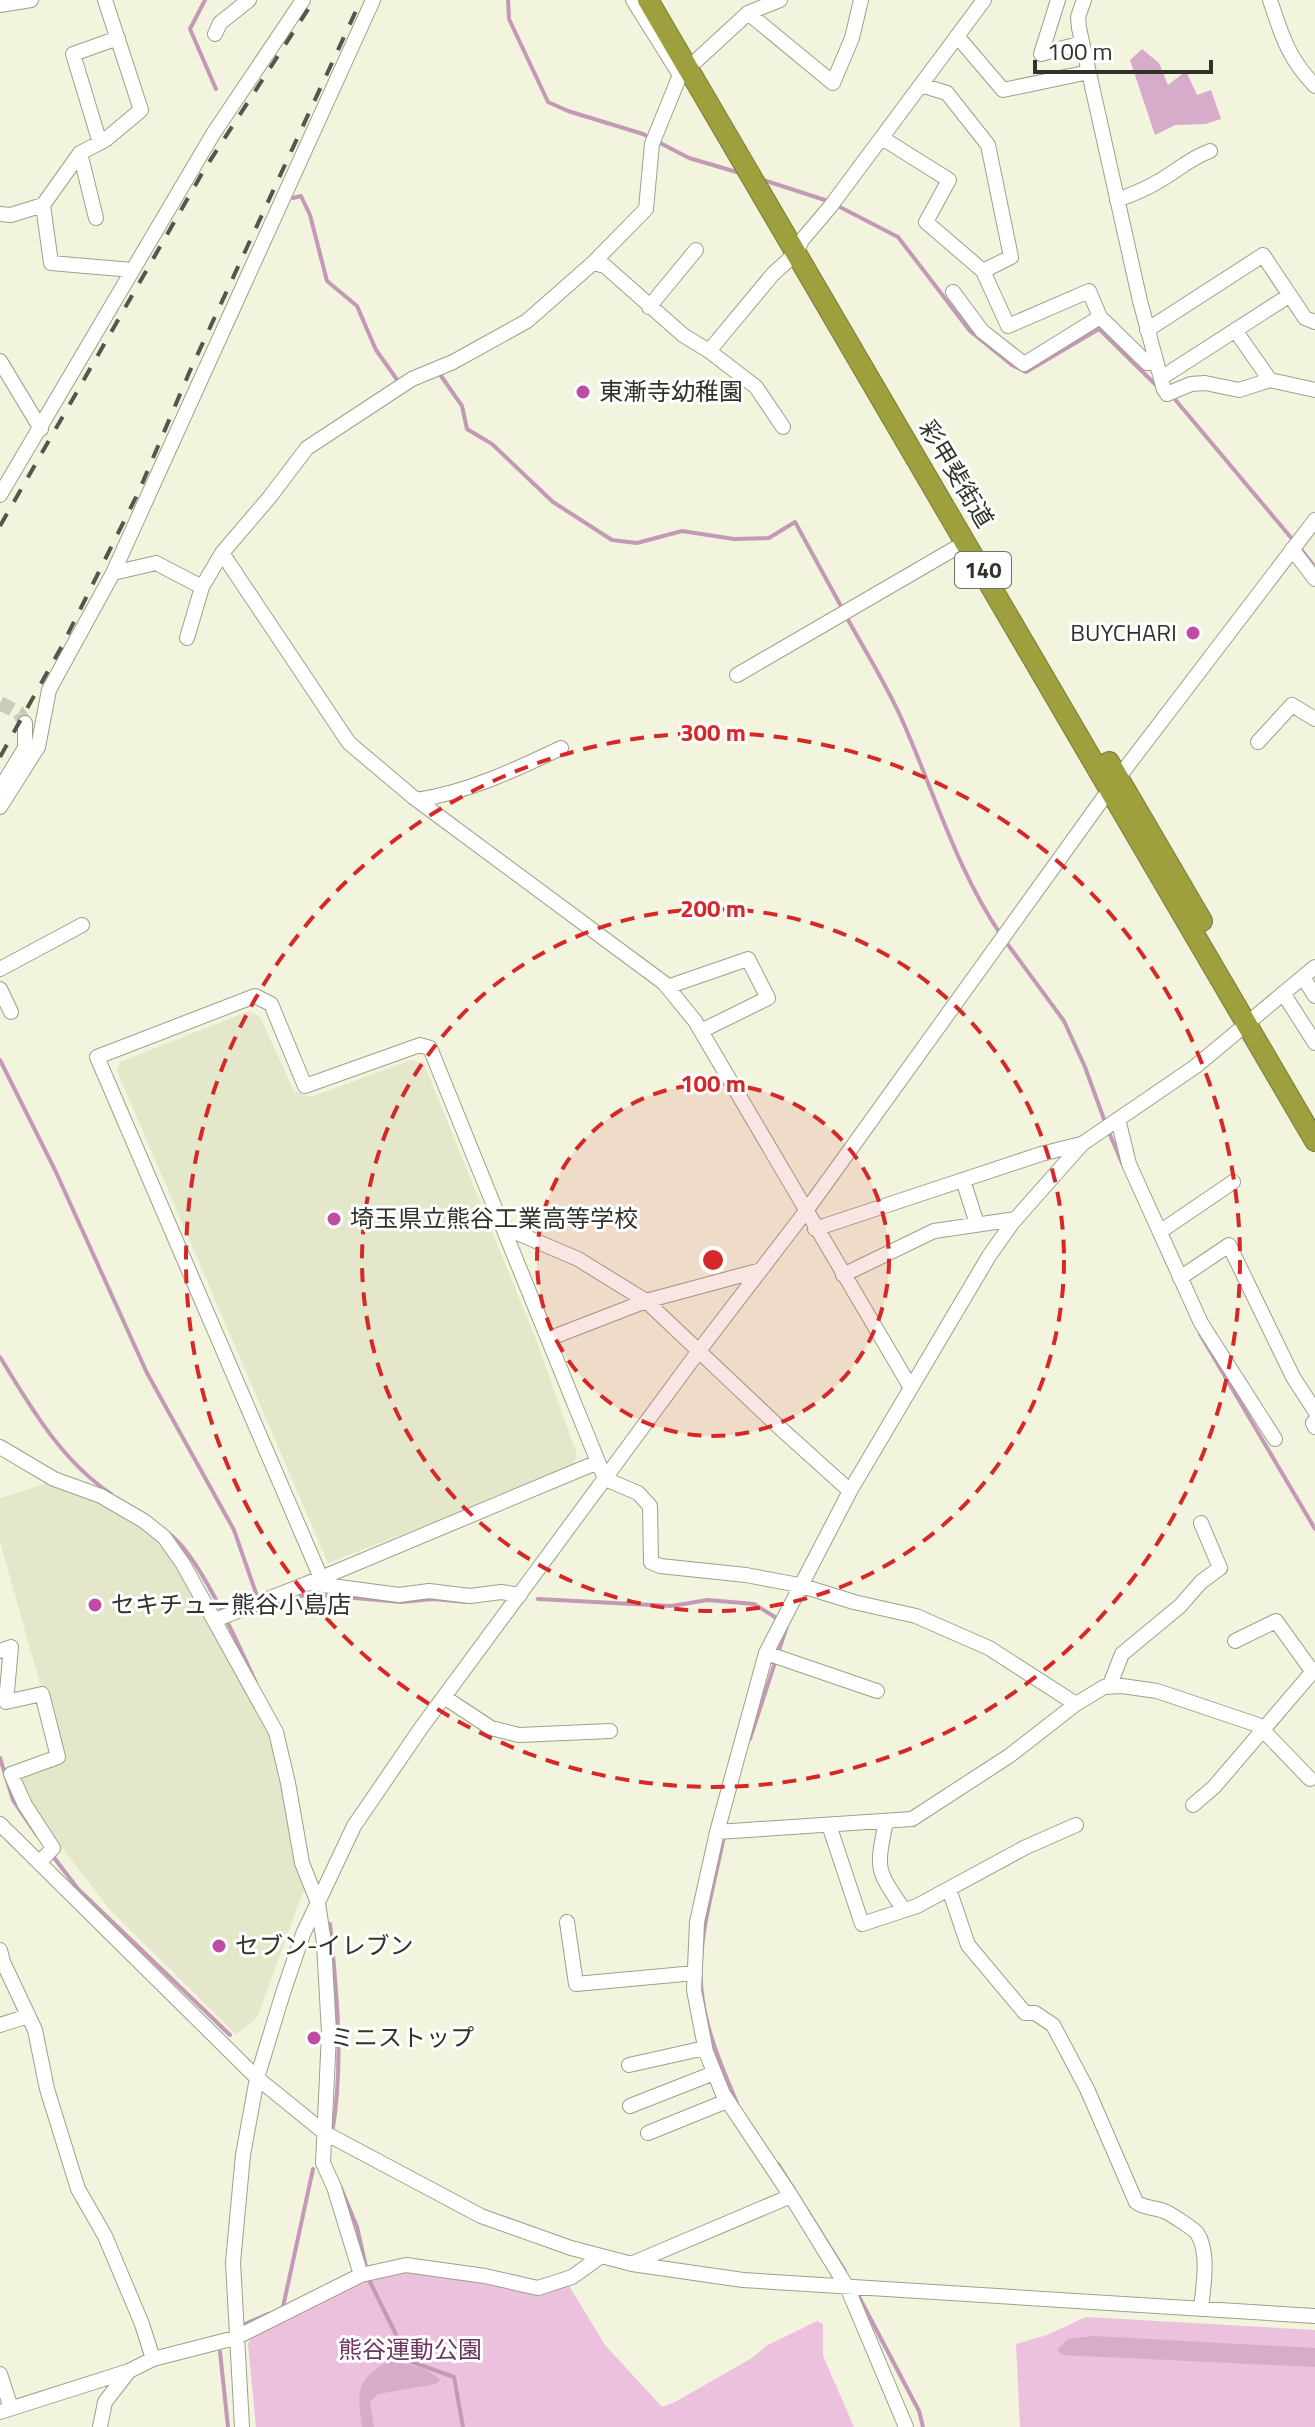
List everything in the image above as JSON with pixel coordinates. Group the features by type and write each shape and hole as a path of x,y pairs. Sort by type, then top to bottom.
{"highway":[{"name":"彩甲斐街道","path":"648,0 799,246 1114,784"},
{"name":"彩甲斐街道","path":"661,0 689,68"},
{"name":"彩甲斐街道","path":"799,246 966,542 1114,784 1152,831 1315,1141"},
{"name":"彩甲斐街道","path":"1251,1018 1315,1116"}],"street":[{"path":"0,5 31,0"},
{"path":"0,214 11,215 43,205 80,153 100,143 141,110 105,0"},
{"path":"215,34 220,23 249,0"},
{"path":"0,495 7,475 41,429 234,100 303,0"},
{"path":"0,807 38,747 49,690 113,573 373,0"},
{"path":"633,0 689,68"},
{"path":"187,638 202,587 222,553 307,448 412,379 527,321 593,263 646,209 652,144 689,68 748,13 780,0"},
{"path":"748,13 833,83 852,38 861,0"},
{"path":"709,351 799,246 984,0"},
{"path":"1058,0 1041,54 1082,43"},
{"path":"1084,0 1078,17 1082,43 1147,330 1164,388"},
{"path":"1270,0 1287,51 1295,65 1315,86"},
{"path":"957,36 1003,90 1089,72"},
{"path":"100,143 73,54 118,38"},
{"path":"921,85 947,93 988,145 1011,257 983,271"},
{"path":"882,138 949,180 926,222 983,271 1008,326 1089,291 1100,317 1147,363 1156,363"},
{"path":"1117,200 1140,192 1194,157 1210,151"},
{"path":"80,153 96,218"},
{"path":"43,205 51,263 132,270"},
{"path":"649,307 696,250"},
{"path":"1147,330 1263,255 1305,318 1315,322"},
{"path":"593,263 605,266 683,335 756,387 783,427"},
{"path":"953,292 982,331 1024,364 1100,317"},
{"path":"1164,388 1235,330 1290,295"},
{"path":"1235,330 1270,380"},
{"path":"0,361 41,429"},
{"path":"1164,388 1205,383 1239,390 1270,380 1315,390"},
{"path":"242,2427 233,2262 243,2155 257,2078 303,1934 354,1826 444,1697 806,1211 1007,929 1315,520"},
{"path":"737,675 966,542"},
{"path":"1292,549 1315,579"},
{"path":"222,553 349,743 417,800 667,987 701,1031 911,1388"},
{"path":"113,573 156,563 202,587"},
{"path":"1258,742 1292,705 1315,719"},
{"path":"0,789 25,748 25,723"},
{"path":"417,800 447,795 517,769 561,748"},
{"path":"0,969 82,925"},
{"path":"667,987 748,959 768,998 701,1031"},
{"path":"906,2427 847,2287 727,2101 705,2048 694,1990 697,1922 768,1653 799,1585 850,1491 989,1256 1016,1219 1082,1144 1196,1066 1315,967"},
{"path":"1303,977 1315,996"},
{"path":"0,989 11,1012"},
{"path":"1283,993 1315,1043"},
{"path":"315,1581 97,1057 255,996 271,1004 305,1086 420,1045 430,1048 605,1479 638,1493 650,1506 651,1562 660,1566 746,1575 799,1585 916,1616 989,1648 1076,1704"},
{"path":"1116,1121 1129,1164 1201,1323 1275,1439"},
{"path":"815,1229 1041,1154 1082,1144"},
{"path":"963,1180 977,1224"},
{"path":"1161,1231 1233,1182"},
{"path":"843,1275 934,1231 1016,1219"},
{"path":"503,1227 578,1259 646,1301 850,1491"},
{"path":"1180,1278 1229,1245 1293,1377 1315,1411"},
{"path":"548,1339 646,1301 761,1270"},
{"path":"0,1447 54,1479 101,1496 144,1521 164,1537 215,1619 276,1732 302,1863 318,1903 324,1943 329,2033 329,2136 323,2163 366,2274"},
{"path":"215,1619 315,1581 598,1462"},
{"path":"1109,1687 1122,1654 1220,1568 1201,1523"},
{"path":"315,1581 399,1595 429,1591 470,1596 501,1592 520,1595"},
{"path":"1193,1805 1214,1787 1313,1670 1276,1621 1235,1641"},
{"path":"0,1651 11,1647 6,1702 42,1694 58,1757 11,1774 45,1856"},
{"path":"768,1653 877,1691"},
{"path":"723,1832 912,1819 1009,1756 1076,1704 1104,1687 1157,1691 1258,1725 1310,1779"},
{"path":"444,1697 491,1728 519,1735 610,1731"},
{"path":"886,1821 879,1855 880,1875 904,1910"},
{"path":"0,1824 45,1856 257,2078 329,2136 481,2216 600,2257 743,2280 1315,2316"},
{"path":"829,1825 862,1924 904,1910 1026,1847 1076,1825"},
{"path":"949,1889 968,1945 1025,2013 1035,2013 1053,2025 1087,2089 1136,2202 1143,2207 1167,2212 1189,2225 1199,2236 1203,2255 1201,2309"},
{"path":"567,1922 576,1984 695,1973"},
{"path":"0,1950 35,2030 47,2089 78,2189 105,2236 142,2324 153,2359"},
{"path":"0,2025 28,2016"},
{"path":"629,2065 705,2048"},
{"path":"630,2106 714,2073"},
{"path":"648,2133 727,2101"},
{"path":"632,2264 791,2196"},
{"path":"0,2374 6,2410 129,2371 153,2359 235,2338 366,2274 406,2265 485,2276 538,2288 572,2277 600,2257"},
{"path":"100,2427 105,2402 129,2371"}],"shaded area":[{"path":"1142,49 1159,63 1168,85 1186,71 1197,95 1211,90 1221,119 1205,124 1175,125 1155,135 1130,60"},
{"name":"埼玉県立熊谷工業高等学校","path":"249,1011 260,1017 294,1091 311,1097 411,1060 424,1064 537,1342 577,1455 572,1469 328,1563 117,1071 120,1062"},
{"path":"51,1482 94,1497 162,1538 272,1731 305,1887 257,2018 236,2034 110,1910 27,1802 18,1774 61,1758 0,1542 0,1498"},
{"path":"1094,2336 1315,2348 1315,2367 1062,2355 1057,2350 1068,2339"},
{"path":"389,2360 423,2369 440,2380 436,2384 378,2394 370,2402 374,2427 362,2427 359,2404 361,2388 370,2374"}],"green space":[{"name":"熊谷運動公園","path":"403,2270 568,2284 605,2345 662,2407 752,2358 766,2346 817,2321 823,2324 823,2356 854,2427 256,2427 248,2344 251,2338 365,2277"},
{"path":"1086,2317 1315,2330 1315,2427 1020,2427 1016,2344 1047,2335"}],"waterway":[{"path":"205,0 190,29 216,89"},
{"path":"508,0 509,19 548,102 643,134 689,158 740,173"},
{"path":"760,179 828,201"},
{"path":"293,198 301,196 310,215 327,281 357,306 376,350 398,381 402,379"},
{"path":"836,205 898,237 970,331 1012,365 1026,372 1099,329 1159,388"},
{"path":"439,373 462,406 467,429 492,444 553,502 612,540 637,543 682,531 734,539 769,538 795,522 842,608"},
{"path":"1173,397 1293,540"},
{"path":"1299,547 1315,567"},
{"path":"846,616 893,700 960,860 1001,935"},
{"path":"1006,942 1064,1021 1105,1122"},
{"path":"0,1060 55,1170 147,1373 234,1530 258,1599"},
{"path":"1108,1130 1122,1163"},
{"path":"1200,1334 1315,1529"},
{"path":"0,1357 62,1449 111,1494"},
{"path":"168,1533 180,1544 205,1580 256,1683"},
{"path":"277,1603 308,1594 401,1602 433,1599 466,1602"},
{"path":"538,1599 671,1606 708,1600 754,1604 778,1619"},
{"path":"750,1739 787,1626"},
{"path":"0,1758 13,1800 37,1835"},
{"path":"724,1836 705,1928 701,1984 709,2031 737,2103"},
{"path":"52,1855 78,1889 230,2035"},
{"path":"330,1924 338,2055 332,2134"},
{"path":"778,2164 845,2271"},
{"path":"283,2307 313,2169"},
{"path":"341,2188 357,2227 369,2280 409,2361 454,2377 463,2427"},
{"path":"857,2293 919,2411 923,2427"},
{"path":"245,2324 268,2314"},
{"path":"220,2352 228,2427"}],"tunnel":[{"path":"0,703 19,713 25,723"}],"railway":[{"path":"0,526 204,170 314,0"},
{"path":"0,757 63,644 139,491 189,373 361,0"}],"place":[{"name":"東漸寺幼稚園","path":"583,392"},
{"name":"BUYCHARI","path":"1193,633"},
{"name":"埼玉県立熊谷工業高等学校","path":"334,1219"},
{"name":"セキチュー熊谷小島店","path":"95,1605"},
{"name":"セブン-イレブン","path":"219,1946"},
{"name":"ミニストップ","path":"314,2038"}]}
